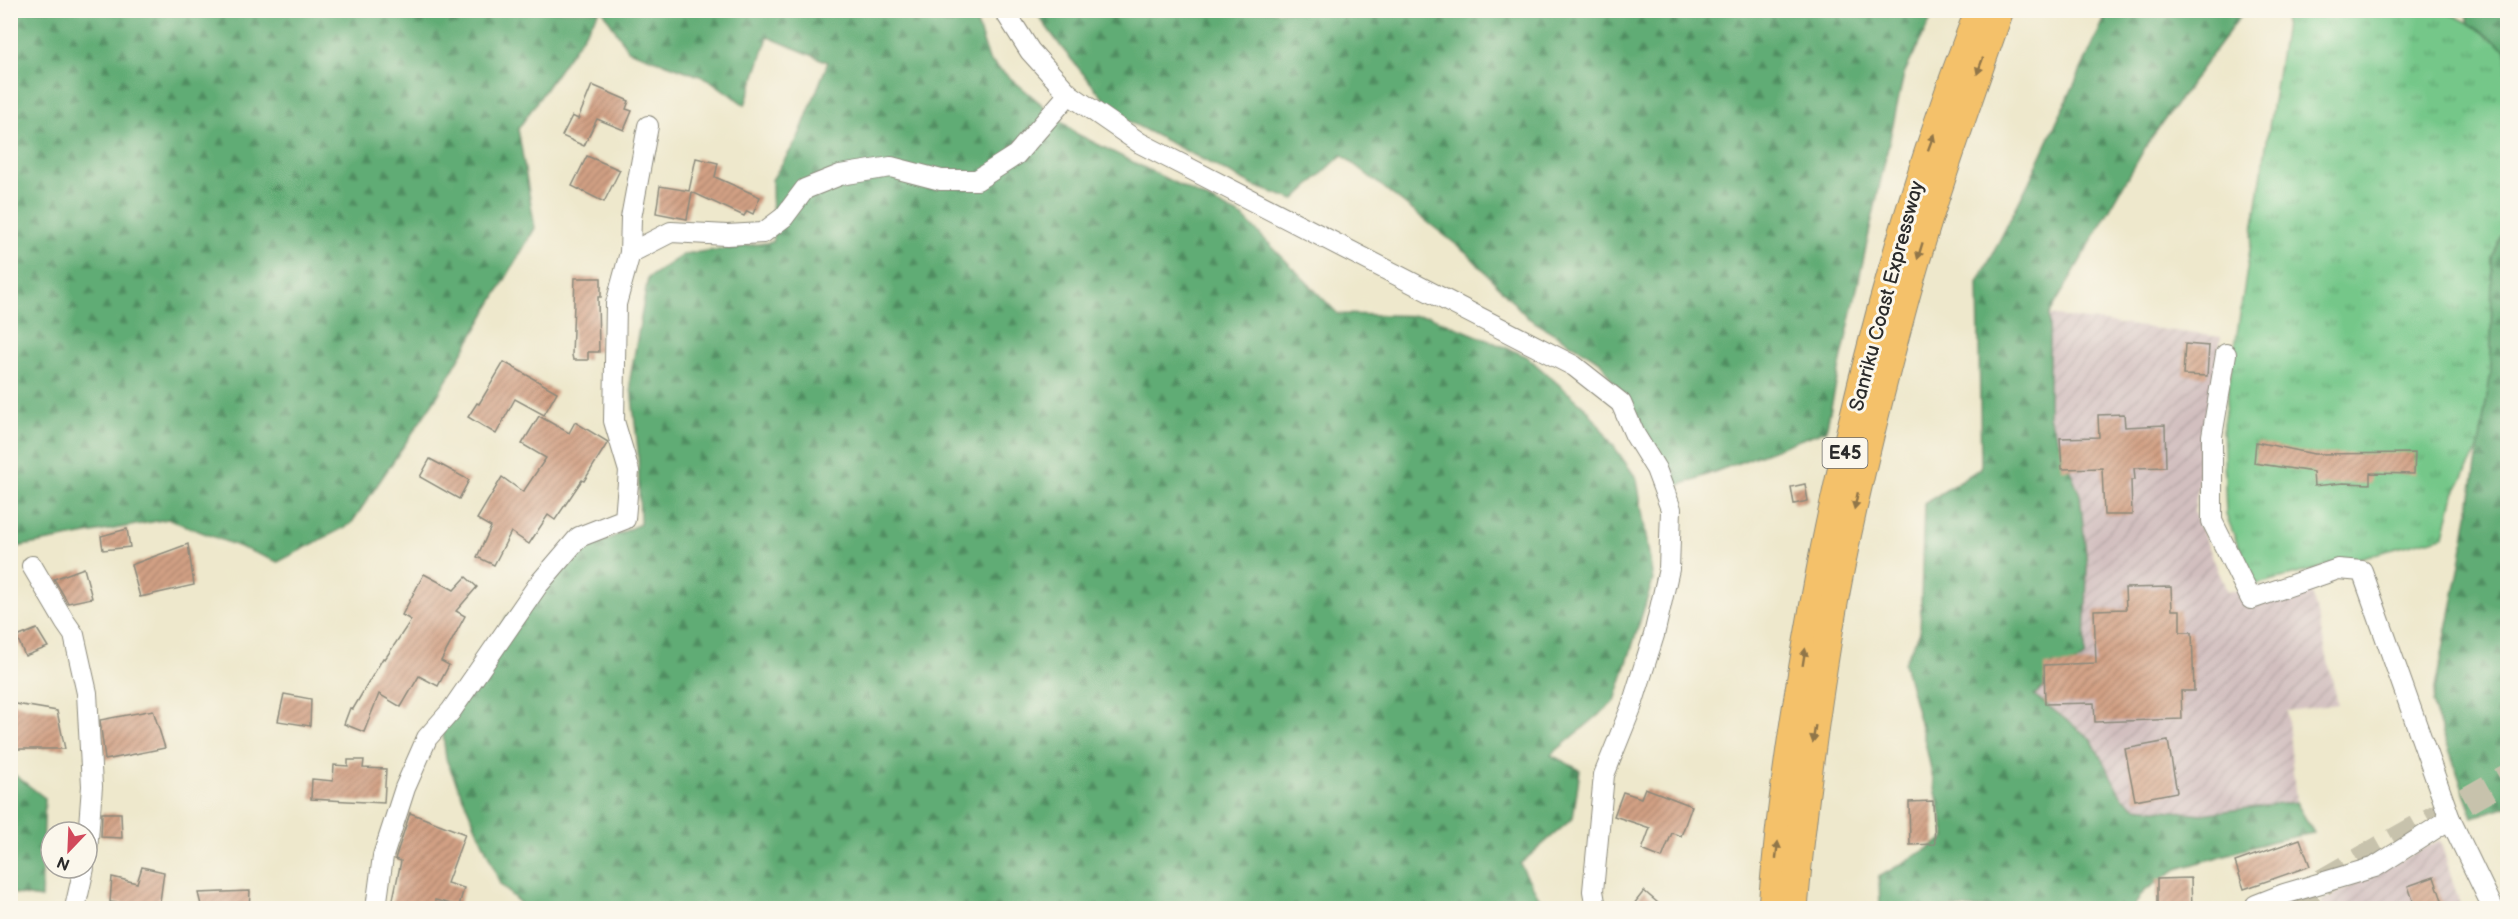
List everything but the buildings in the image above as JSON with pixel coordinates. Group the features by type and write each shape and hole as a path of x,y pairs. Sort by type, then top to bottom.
{"highway":[{"name":"Sanriku Coast Expressway","path":"1772,909 1791,740 1808,631 1839,477 1878,319 1924,163 1979,10"},
{"name":"Sanriku Coast Expressway","path":"1794,909 1803,803 1829,630 1862,477 1903,309 1951,149 2000,10"}],"street":[{"path":"1004,10 1030,51 1069,94 1140,143 1574,366 1622,403 1635,435 1656,468 1671,509 1669,569 1654,635 1631,708 1604,775 1593,891 1596,909"},
{"path":"630,253 671,232 728,236 763,234 784,217 805,189 840,175 891,167 941,180 977,180 1016,155 1069,94"},
{"path":"376,909 383,856 405,788 427,738 451,711 538,585 579,537 625,519 629,471 614,421 616,304 630,253 631,218 648,126"},
{"path":"2226,354 2212,436 2212,521 2251,599 2338,569 2362,571 2450,819 2493,909"},
{"path":"32,566 74,635 87,693 92,786 89,820"},
{"path":"2256,909 2256,905 2284,894 2375,867 2450,819"},
{"path":"75,909 81,880"}],"shaded area":[{"path":"2049,315 2221,337 2194,512 2227,591 2312,592 2338,704 2287,711 2296,802 2202,814 2135,807 2121,796 2091,739 2034,695 2085,656 2087,565 2080,495 2049,417"},
{"path":"2440,840 2461,908 2323,908 2321,901"}],"green space":[{"path":"11,10 600,11 518,129 535,228 438,395 351,524 278,562 168,519 11,548"},
{"path":"603,11 973,11 989,60 1077,134 1243,217 1338,314 1429,316 1526,356 1588,410 1637,479 1653,580 1615,701 1551,755 1580,770 1573,818 1520,864 1545,908 525,908 500,884 446,759 441,717 507,616 594,546 640,524 638,450 630,379 648,278 684,254 773,242 772,180 798,138 828,62 768,37 745,105 708,79 628,50"},
{"path":"1035,11 1935,11 1904,74 1826,430 1677,486 1600,361 1528,318 1467,253 1342,155 1294,200 1254,186 1118,116"},
{"path":"2102,11 2244,11 2149,141 2049,315 2049,417 2080,495 2087,565 2085,656 2034,695 2091,739 2121,795 2135,807 2202,814 2296,802 2314,833 2273,841 2177,869 2144,891 2133,908 1880,908 1879,877 1946,838 1925,742 1904,663 1920,632 1924,504 1981,468 1978,283 2029,182 2104,20"},
{"path":"2287,11 2445,11 2469,23 2507,50 2507,226 2492,258 2491,372 2479,447 2454,494 2444,536 2254,585 2226,515 2223,424"},
{"path":"2466,11 2507,11 2507,50 2469,23"},
{"path":"2507,226 2507,806 2473,817 2432,703 2459,570 2491,372 2492,258"},
{"path":"11,772 45,798 44,820 39,820 41,898 11,893"}],"tunnel":[{"path":"2291,908 2314,887 2508,777"}]}
